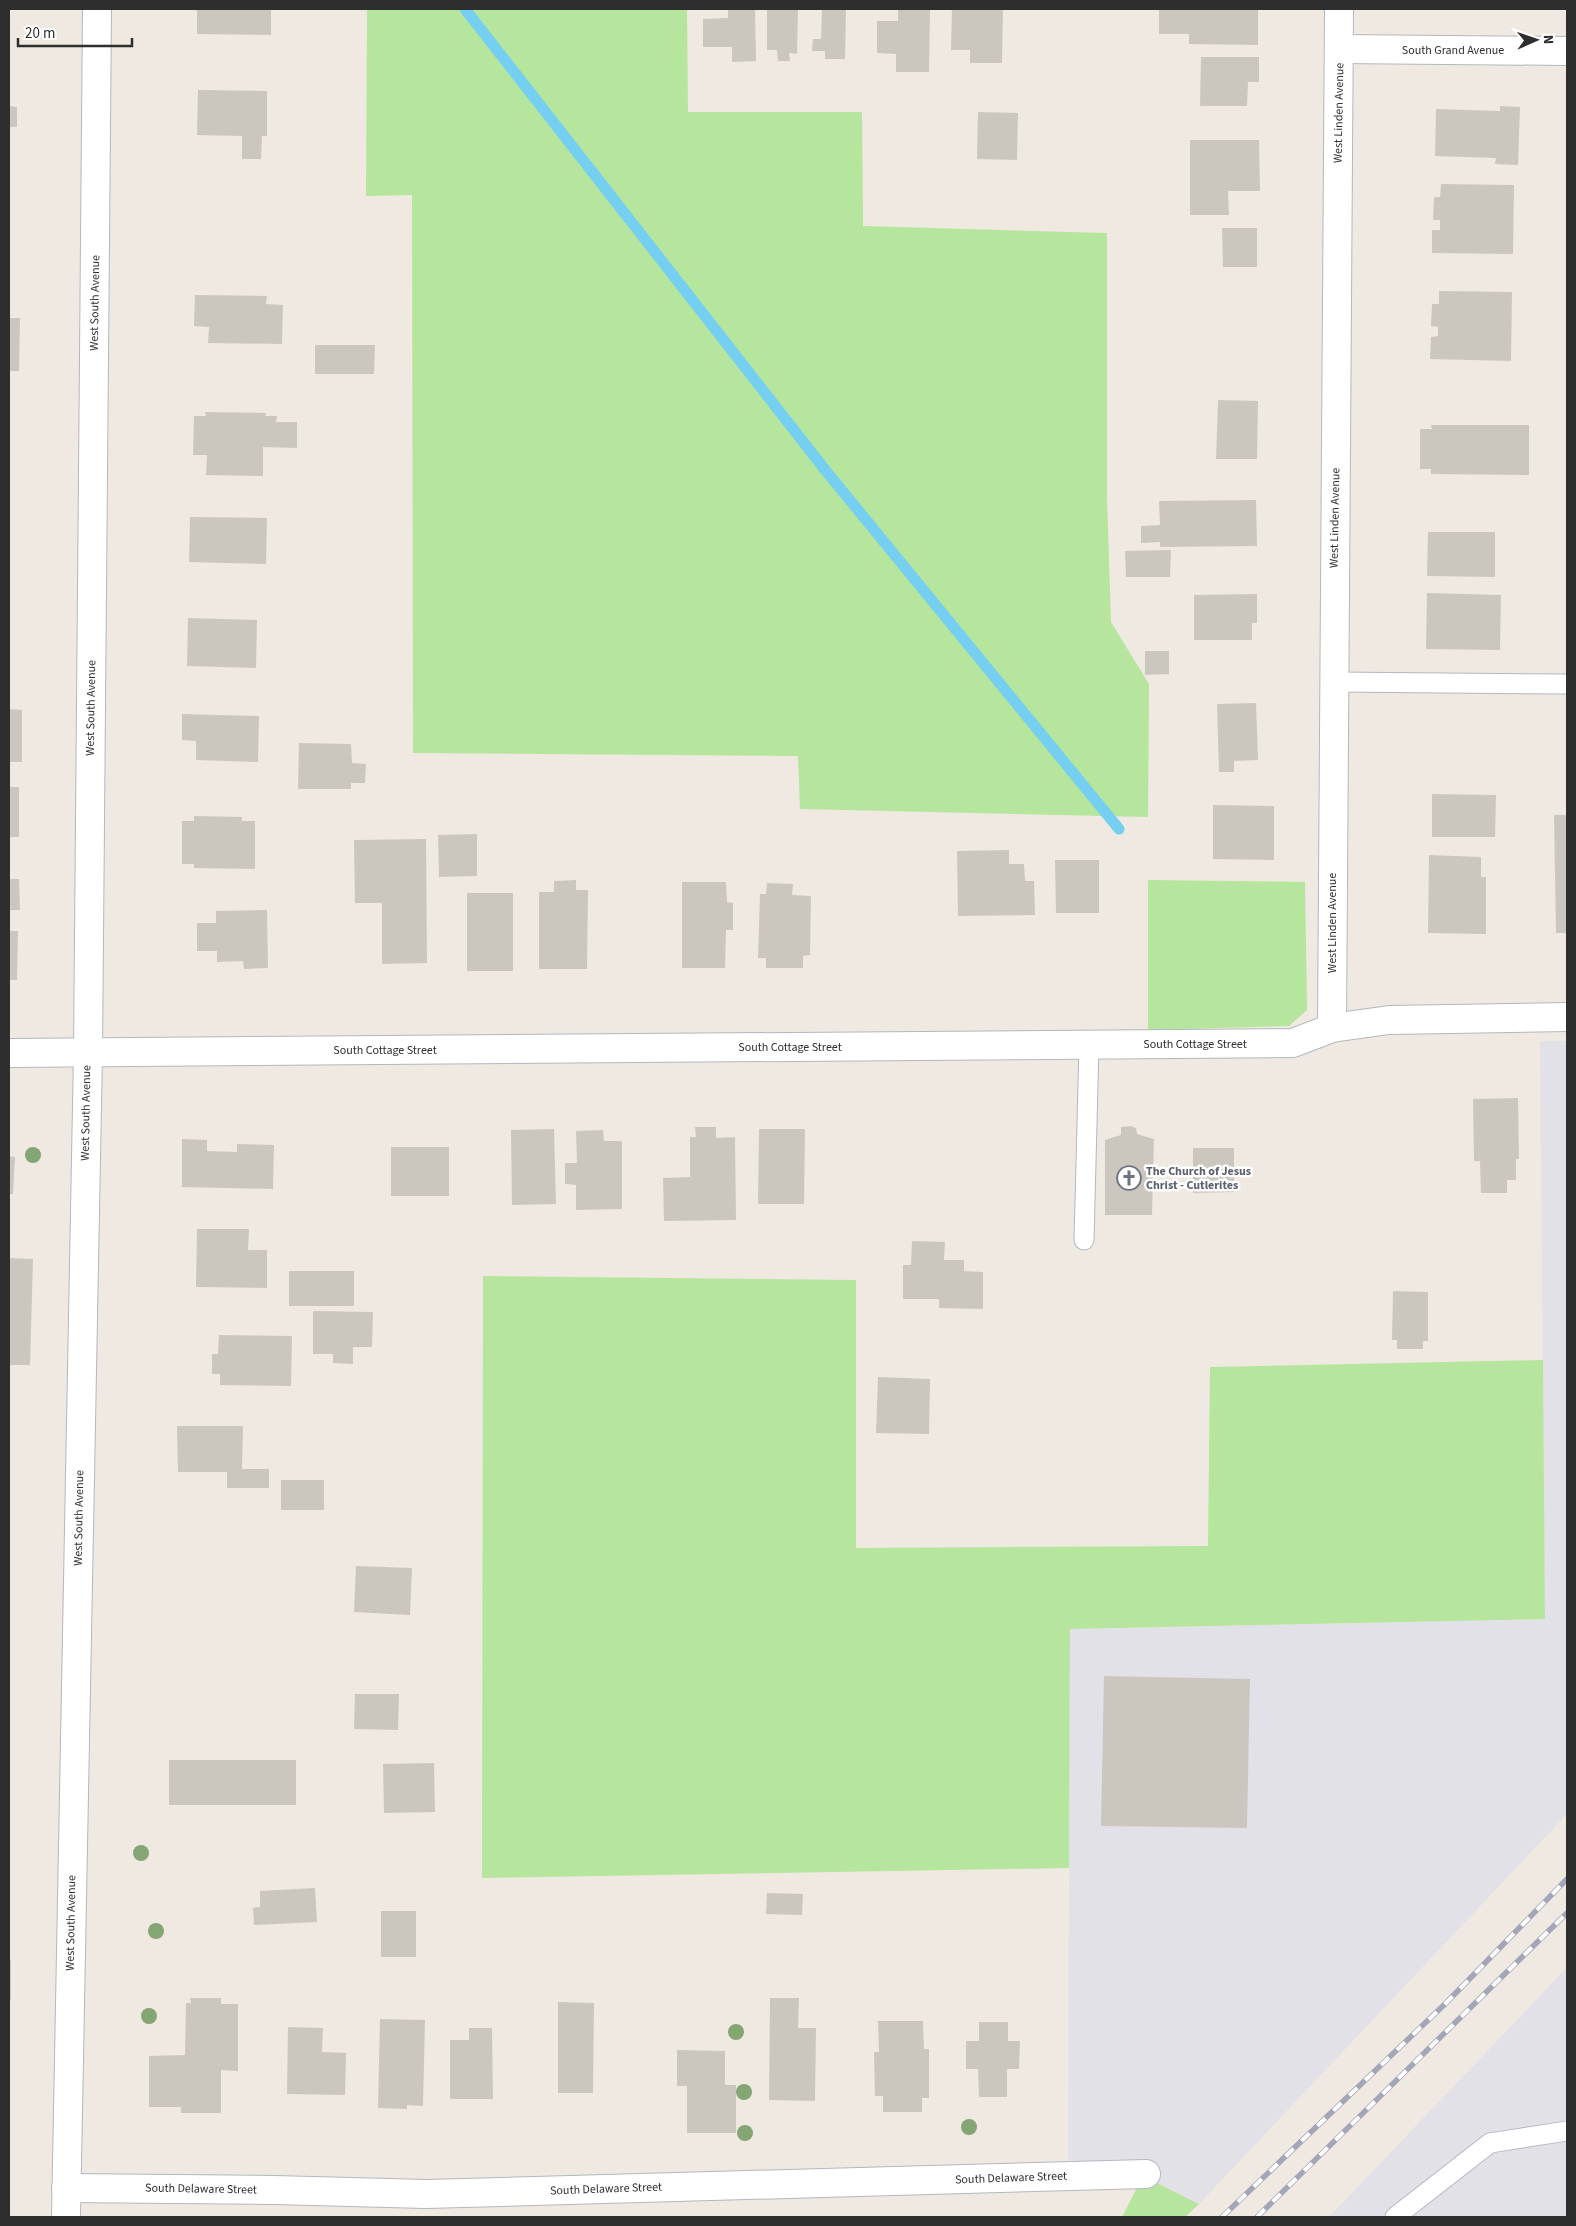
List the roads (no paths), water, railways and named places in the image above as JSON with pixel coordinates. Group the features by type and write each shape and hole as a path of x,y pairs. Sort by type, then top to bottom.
{"street":[{"name":"West South Avenue","path":"66,2217 88,1053 98,9"},
{"name":"West Linden Avenue","path":"1332,1028 1339,9"},
{"name":"South Grand Avenue","path":"1339,49 1567,51"},
{"name":"South Cottage Street","path":"9,1053 1293,1043 1332,1028 1389,1020 1567,1017"},
{"name":"South Delaware Street","path":"66,2188 426,2194 1146,2174"}],"lane":[{"path":"1334,682 1567,684"},
{"path":"1084,1240 1088,1045"},
{"path":"1395,2217 1490,2143 1567,2131"}],"waterway":[{"path":"465,9 826,471 1119,829"}],"railway":[{"path":"1222,2217 1446,2003 1567,1879"},
{"path":"1257,2217 1567,1913"}],"place":[{"name":"The Church of Jesus Christ - Cutlerites","path":"1129,1178"}]}
